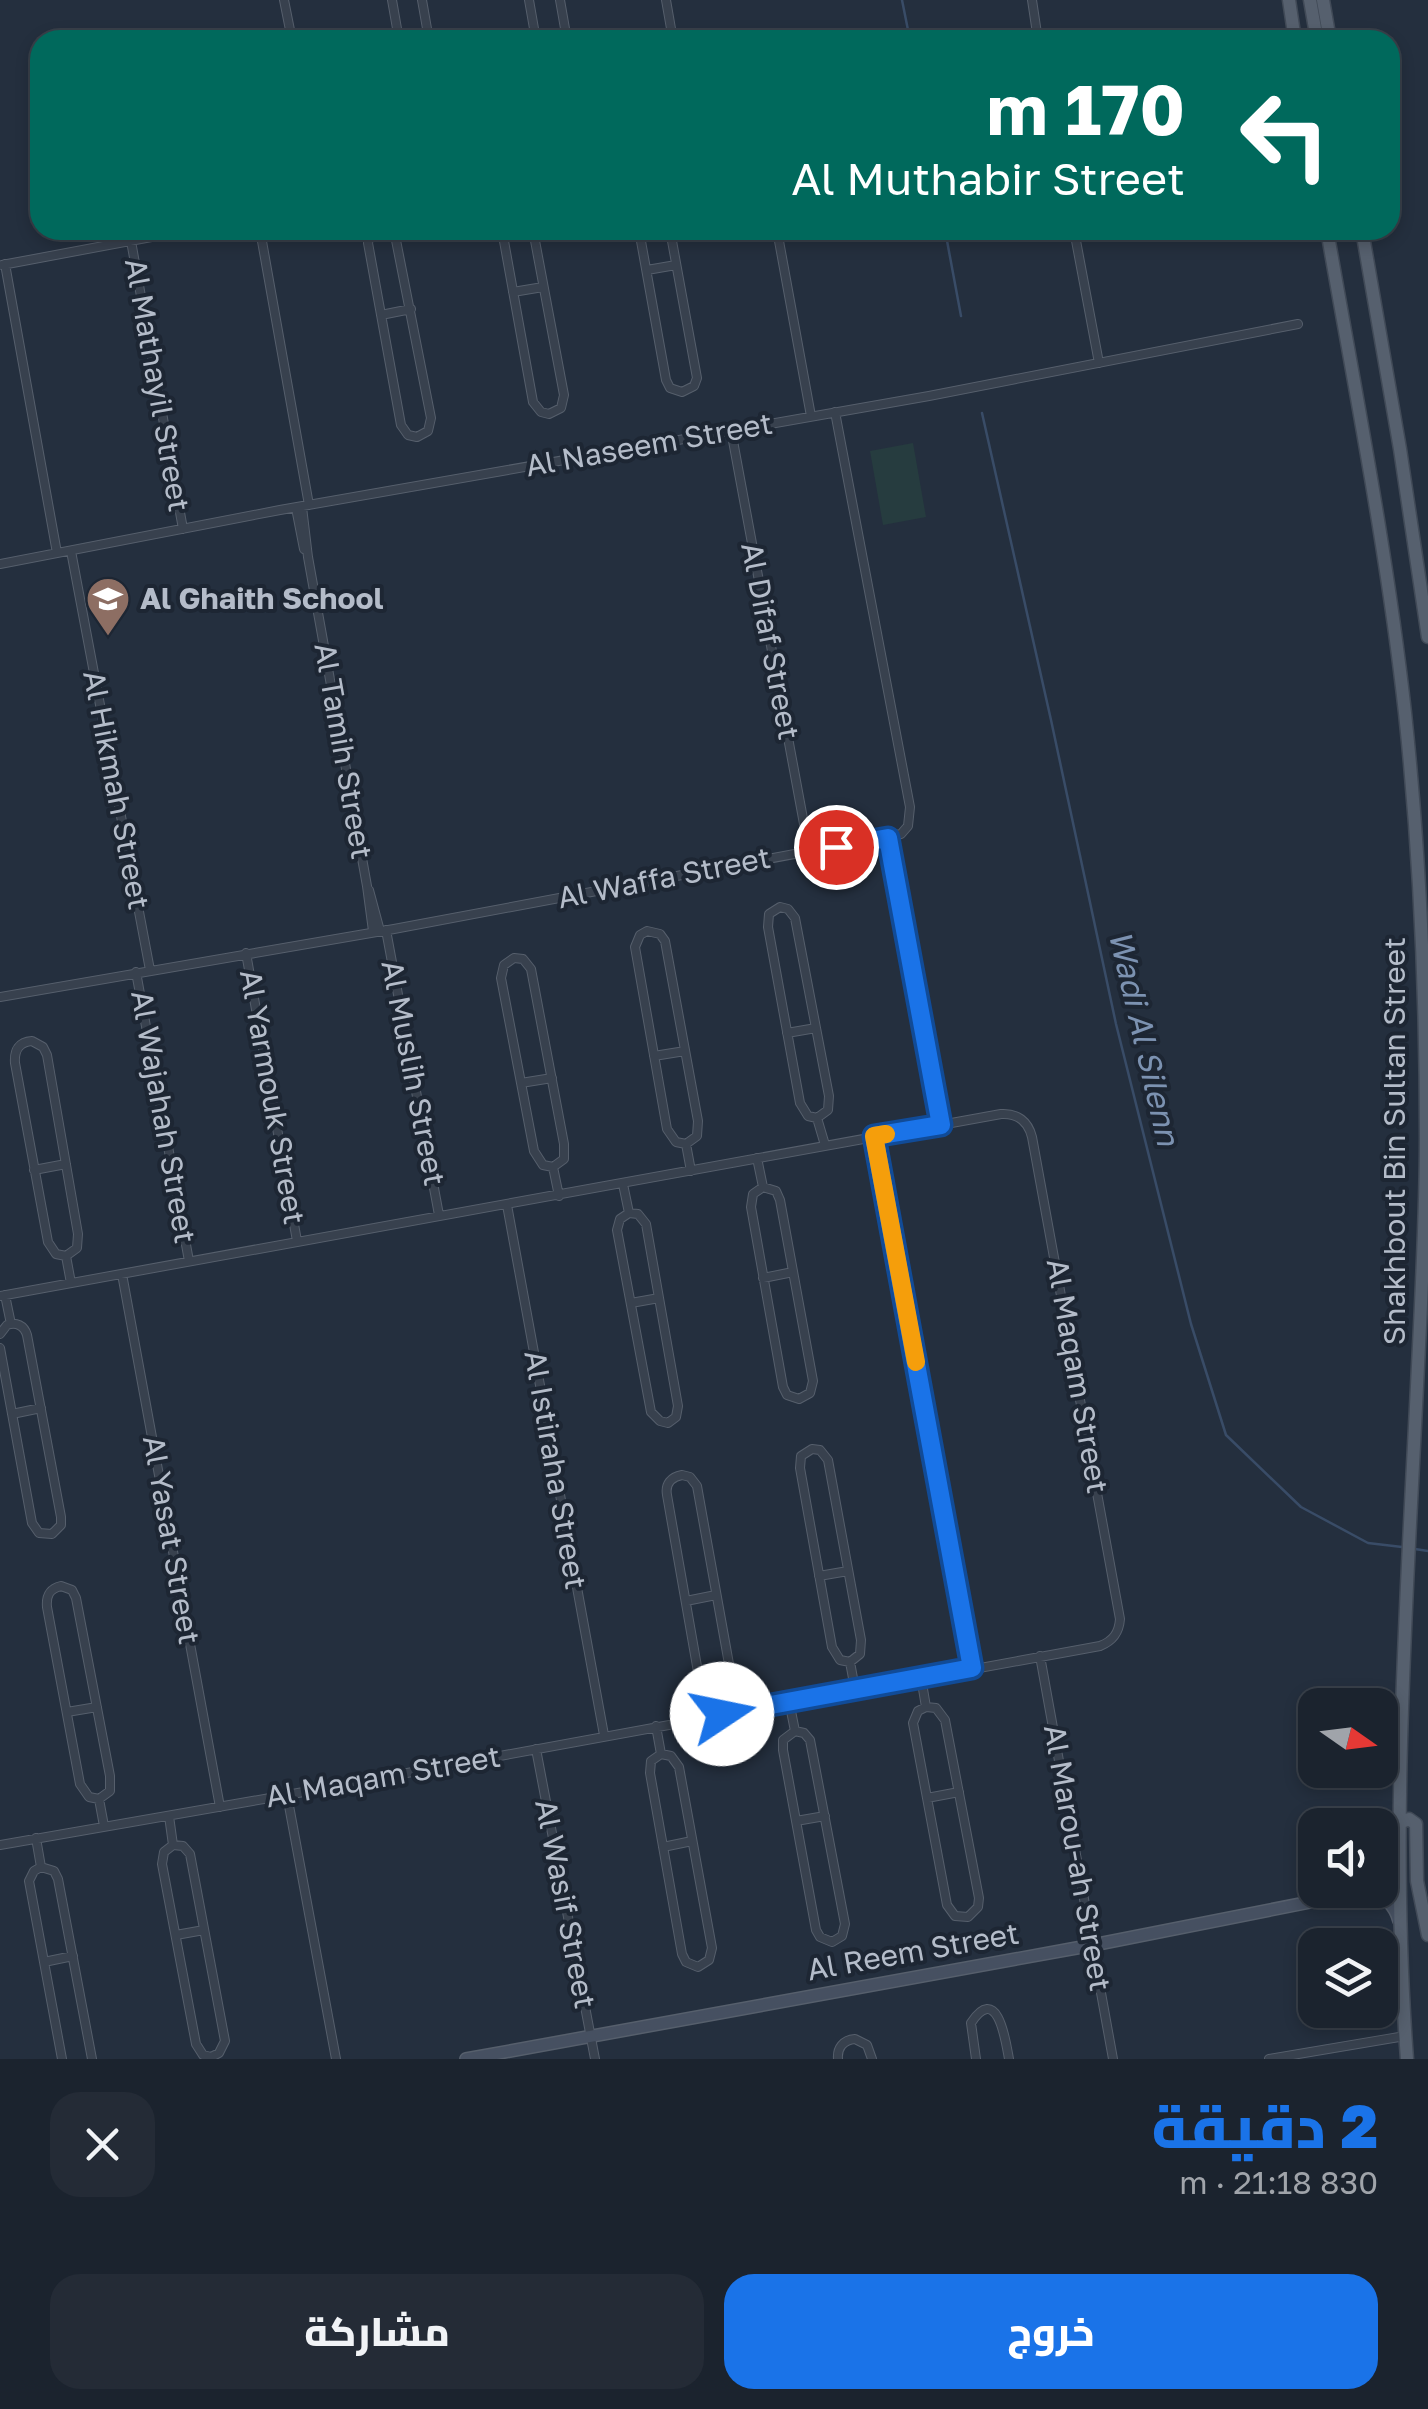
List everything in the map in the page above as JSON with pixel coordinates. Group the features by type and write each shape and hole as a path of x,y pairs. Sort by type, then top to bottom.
{"main road":[{"path":"1290,0 1294,30"},
{"path":"1310,0 1315,30"},
{"path":"1323,0 1328,30"},
{"name":"Shakhbout Bin Sultan Street","path":"1329,240 1386,568 1404,709 1422,935 1426,1139 1423,1265 1399,1832 1406,2059"},
{"path":"1364,240 1428,637"},
{"path":"1399,1832 1402,1822 1409,1819 1416,1824 1417,1881 1428,1935"}],"street":[{"path":"284,0 290,30"},
{"path":"392,0 398,30"},
{"path":"422,0 427,30"},
{"path":"529,0 534,30"},
{"path":"560,0 565,30"},
{"path":"666,0 671,30"},
{"path":"1030,0 1036,30"},
{"path":"57,553 2,264 131,240"},
{"name":"Al Mathayil Street","path":"131,240 183,529"},
{"name":"Al Tamih Street","path":"262,240 302,507 302,542 308,557 368,886 380,930"},
{"path":"369,240 401,424 408,435 417,437 425,434 432,422 396,240"},
{"path":"504,240 533,402 541,412 550,414 561,408 564,400 534,240"},
{"path":"641,240 666,380 674,390 682,392 694,386 697,378 672,240"},
{"path":"779,240 810,416"},
{"path":"1076,240 1099,363"},
{"path":"646,270 676,265"},
{"path":"514,292 543,288"},
{"path":"381,315 411,310"},
{"name":"Al Naseem Street","path":"0,564 1298,324"},
{"path":"835,412 910,807 906,830 888,838 941,1125"},
{"name":"Al Difaf Street","path":"731,430 809,851"},
{"name":"Al Hikmah Street","path":"71,551 150,970"},
{"name":"Al Waffa Street","path":"0,997 888,838"},
{"path":"780,908 791,911 795,918 816,1028 829,1101 828,1110 818,1118 808,1116 800,1103 787,1034 768,928 769,914 780,908"},
{"name":"Al Muslih Street","path":"380,930 439,1215"},
{"path":"648,932 660,934 665,941 685,1051 698,1126 697,1136 686,1144 676,1142 670,1134 654,1056 635,946 637,938 648,932"},
{"name":"Al Yarmouk Street","path":"246,953 298,1241"},
{"path":"514,958 531,968 552,1078 565,1150 561,1163 553,1167 543,1165 534,1152 522,1084 501,978 504,965 514,958"},
{"name":"Al Wajahah Street","path":"136,972 189,1261"},
{"path":"787,1034 816,1028"},
{"path":"27,1041 40,1044 46,1051 78,1239 74,1252 66,1256 56,1254 48,1242 34,1170 15,1062 16,1049 27,1041"},
{"path":"654,1056 685,1051"},
{"path":"522,1084 552,1078"},
{"name":"Al Maqam Street","path":"0,1348 32,1523 36,1530 48,1535 59,1529 62,1521 27,1335 19,1324 10,1324 2,1296 874,1136 1001,1114 1015,1116 1031,1131 1120,1619 1117,1634 1105,1644 0,1845"},
{"path":"818,1118 825,1145"},
{"path":"874,1136 972,1668"},
{"path":"686,1144 692,1171"},
{"path":"757,1158 763,1187"},
{"path":"34,1170 66,1164"},
{"path":"553,1167 558,1196"},
{"path":"623,1184 629,1213"},
{"path":"763,1187 772,1188 779,1195 794,1272 813,1385 810,1393 799,1399 787,1395 782,1387 763,1278 751,1202 763,1187"},
{"name":"Al Istiraha Street","path":"507,1204 604,1735"},
{"path":"629,1213 638,1214 646,1224 659,1298 678,1410 668,1422 660,1422 651,1412 617,1230 620,1219 629,1213"},
{"path":"66,1256 72,1283"},
{"path":"763,1278 794,1272"},
{"name":"Al Yasat Street","path":"122,1274 220,1807"},
{"path":"631,1303 659,1298"},
{"path":"0,1334 10,1324"},
{"path":"12,1414 41,1408"},
{"path":"812,1449 820,1450 828,1460 862,1645 860,1654 850,1662 840,1660 832,1647 819,1576 800,1468 802,1456 812,1449"},
{"path":"678,1476 690,1477 697,1486 729,1668 724,1681 716,1685 699,1676 686,1601 666,1491 668,1483 678,1476"},
{"path":"819,1576 848,1571"},
{"path":"57,1587 68,1588 76,1598 111,1786 99,1799 89,1797 80,1784 67,1712 47,1607 48,1594 57,1587"},
{"path":"686,1601 716,1595"},
{"name":"Al Marou-ah Street","path":"1040,1656 1114,2059"},
{"path":"850,1662 855,1689"},
{"path":"920,1677 926,1707"},
{"path":"716,1685 722,1714"},
{"path":"789,1701 794,1731"},
{"path":"67,1712 97,1707"},
{"path":"926,1707 936,1708 944,1715 959,1792 979,1903 976,1912 968,1917 955,1916 947,1905 914,1723 916,1714 926,1707"},
{"path":"656,1726 661,1754"},
{"path":"794,1731 804,1733 810,1740 825,1816 845,1924 836,1941 827,1942 818,1934 782,1745 794,1731"},
{"name":"Al Wasif Street","path":"536,1748 595,2059"},
{"path":"661,1754 670,1756 679,1766 712,1952 709,1960 698,1966 686,1962 682,1954 649,1769 661,1754"},
{"path":"927,1798 959,1792"},
{"path":"287,1795 336,2059"},
{"path":"99,1799 104,1826"},
{"path":"169,1816 174,1845"},
{"path":"796,1821 825,1816"},
{"path":"1398,1839 1399,1832"},
{"path":"36,1838 42,1867"},
{"path":"663,1847 692,1842"},
{"path":"183,1846 190,1854 204,1930 225,2042 220,2053 211,2056 197,2048 162,1860 166,1848 183,1846"},
{"path":"62,2059 29,1882 31,1874 42,1867 56,1874 92,2059"},
{"name":"Al Reem Street","path":"466,2059 1298,1905"},
{"name":"Al Reem Street","path":"1393,1908 1401,1930"},
{"path":"176,1935 204,1930"},
{"path":"44,1962 73,1956"},
{"path":"976,2059 972,2022 988,2011 997,2014 1002,2022 1009,2059"},
{"path":"1269,2059 1405,2036"},
{"path":"838,2059 843,2044 855,2039 867,2045 872,2059"},
{"path":"1347,2044 1349,2059"}],"green space":[{"path":"913,443 926,517 883,525 870,451"}],"waterway":[{"name":"Wadi Al Silenn","path":"902,0 908,30"},
{"name":"Wadi Al Silenn","path":"947,240 961,316"},
{"name":"Wadi Al Silenn","path":"982,413 1116,1024 1191,1324 1226,1435 1301,1507 1368,1543 1402,1547"},
{"name":"Wadi Al Silenn","path":"1415,1549 1428,1551"}],"slow traffic":[{"path":"886,1134 874,1136 916,1362"}],"place":[{"name":"Al Ghaith School","path":"108,637"}],"route":[{"path":"722,1714 972,1668 874,1136 941,1125 888,838 836,847"}]}
